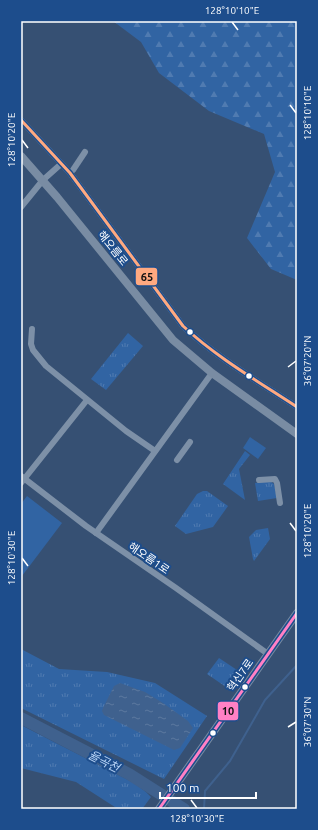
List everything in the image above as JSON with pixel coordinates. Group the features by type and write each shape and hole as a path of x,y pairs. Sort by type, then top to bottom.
{"street":[{"path":"21,120 70,173 183,326 193,335 256,380 297,407"},
{"path":"73,170 85,152"},
{"name":"해오름로","path":"21,156 43,180 173,340 212,373 297,434"},
{"path":"21,207 43,180 61,164"},
{"path":"32,329 31,344 37,356 46,366 126,431 155,451"},
{"path":"96,533 212,373"},
{"path":"22,479 87,400"},
{"path":"177,460 190,442"},
{"name":"해오름1로","path":"22,479 268,654"},
{"path":"259,480 275,479 280,502"},
{"name":"혁신7로","path":"159,809 297,613"}],"green space":[{"path":"113,21 297,21 297,280 271,269 247,238 275,172 264,134 209,111 159,73 141,42"},
{"path":"128,333 143,346 106,390 91,379"},
{"path":"250,437 266,448 258,459 243,448"},
{"path":"245,451 250,455 239,469 245,500 223,484"},
{"path":"270,481 274,484 277,498 258,501 255,483"},
{"path":"207,491 228,506 213,527 186,534 175,526 197,494"},
{"path":"27,496 62,523 22,576 21,504"},
{"path":"268,528 270,539 254,561 249,537 256,530"},
{"path":"21,649 59,669 107,672 155,683 207,716 164,779 21,708"},
{"path":"219,658 237,670 226,687 207,674"},
{"path":"21,725 134,783 151,797 142,809 118,809 76,782 21,768"}],"water":[{"path":"120,683 145,692 188,721 193,728 180,748 174,750 104,715 102,711 103,708 114,686"}],"waterway":[{"path":"204,809 205,791 230,761 265,700 297,665"},
{"name":"율곡천","path":"21,718 129,774 184,809"}],"transit line":[{"name":"65","path":"21,120 70,173 183,326 224,359 297,407"},
{"name":"10","path":"159,809 297,613"}]}
